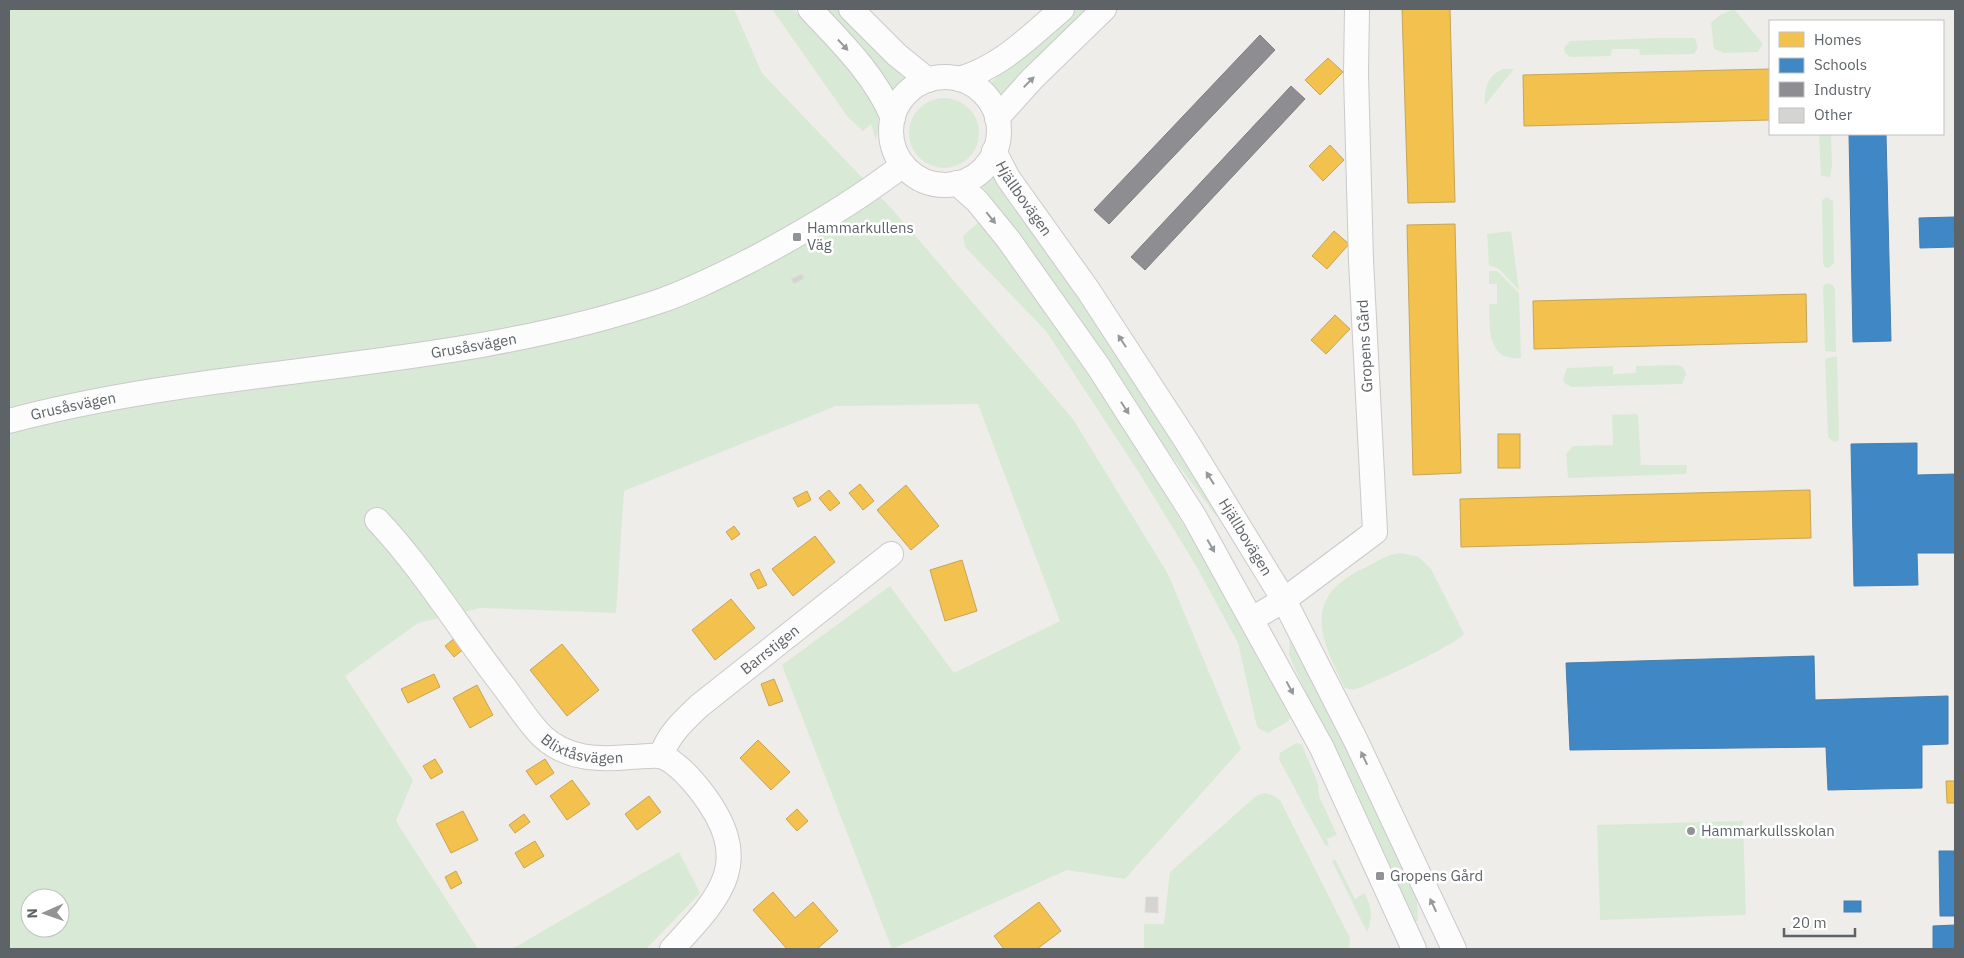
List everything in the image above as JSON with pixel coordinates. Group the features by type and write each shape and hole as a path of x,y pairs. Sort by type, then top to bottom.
{"street":[{"path":"810,9 855,58 885,101 893,118"},
{"path":"851,9 897,54 928,80"},
{"path":"959,79 980,73 999,62 1062,9"},
{"path":"997,118 1032,78 1104,9"},
{"name":"Gropens Gård","path":"1252,619 1284,600 1375,532 1361,260 1356,74 1357,9"},
{"path":"943,77 959,79 973,86 985,96 997,118 998,135 994,151 982,169 971,178 944,185 925,181 904,165 893,143 893,118 898,104 908,92 928,80 943,77"},
{"name":"Hjällbovägen","path":"994,151 1008,178 1088,290 1187,442 1284,600 1356,741 1450,941"},
{"name":"Grusåsvägen","path":"9,421 119,395 488,344 661,301 714,279 797,236 904,165"},
{"path":"957,183 977,200 1008,239 1098,366 1194,516 1322,748 1411,948 1450,941"},
{"name":"Blixtåsvägen","path":"376,520 402,547 498,680 540,734 550,743 574,755 589,758 661,756"},
{"name":"Barrstigen","path":"661,756 675,729 699,706 891,554"},
{"path":"661,756 676,766 693,782 712,806 724,832 728,851 726,878 721,891 709,910 672,949"}],"green space":[{"path":"9,9 734,9 762,73 893,210 1073,419 1168,574 1241,749 1125,879 1067,870 892,949 782,665 890,586 954,673 1060,621 978,404 836,406 624,491 616,613 481,608 418,623 345,676 413,780 396,821 478,949 9,949"},
{"path":"772,9 793,9 853,72 864,86 877,113 879,123 876,140 871,124 863,131 847,116"},
{"path":"821,9 840,9 906,80 894,91"},
{"path":"1074,9 1094,9 999,96 989,84"},
{"path":"1734,9 1763,44 1758,52 1724,53 1714,49 1711,23 1720,15"},
{"path":"1695,38 1698,48 1694,54 1640,55 1639,49 1612,49 1611,56 1570,57 1565,53 1564,48 1570,41"},
{"path":"1503,69 1514,69 1485,105 1485,94 1490,79"},
{"path":"944,98 963,104 973,114 979,133 973,152 963,162 944,168 925,162 915,152 909,133 915,114 925,104"},
{"path":"1819,135 1831,135 1832,167 1830,177 1821,176"},
{"path":"993,172 1049,246 1222,514 1217,517 1158,438 1080,319 980,183"},
{"path":"1827,197 1833,201 1834,263 1829,268 1824,267 1823,262 1822,200"},
{"path":"979,222 1087,373 1187,530 1254,648 1290,718 1287,722 1268,733 1258,728 1238,643 1195,564 1138,471 1046,331 965,247 963,236"},
{"path":"1511,231 1519,290 1499,269 1489,265 1487,234"},
{"path":"1489,271 1497,271 1519,293 1521,358 1510,358 1501,354 1492,341 1489,304 1497,304 1497,284 1489,284"},
{"path":"1826,283 1833,285 1835,290 1836,352 1825,351 1823,287"},
{"path":"1837,356 1839,440 1834,442 1828,437 1825,359"},
{"path":"1677,365 1683,367 1686,374 1682,384 1572,387 1566,384 1563,379 1567,368 1613,366 1613,374 1636,373 1636,366"},
{"path":"1638,414 1641,465 1687,465 1686,474 1568,478 1566,454 1573,446 1613,445 1612,415"},
{"path":"1401,553 1419,557 1431,569 1464,634 1446,646 1379,680 1356,689 1345,688 1324,637 1323,607 1330,593 1343,581 1381,559"},
{"path":"1290,638 1324,700 1411,883 1417,899 1418,921 1412,921 1295,669 1289,654"},
{"path":"1296,743 1302,745 1318,784 1319,796 1337,835 1327,839 1329,847 1325,845 1279,759 1280,753"},
{"path":"1264,793 1280,800 1350,938 1349,949 1144,949 1144,924 1164,924 1170,872 1256,796"},
{"path":"1743,821 1746,915 1600,920 1597,825"},
{"path":"679,852 700,893 646,949 512,949"},
{"path":"1335,859 1355,899 1364,893 1367,898 1371,917 1367,932 1332,861"}],"building: Homes":[{"path":"1402,9 1450,9 1455,202 1408,203"},
{"path":"1328,58 1343,72 1320,95 1305,80"},
{"path":"1769,69 1769,120 1524,126 1523,75"},
{"path":"1330,145 1344,160 1323,181 1309,166"},
{"path":"1455,224 1461,473 1413,475 1407,225"},
{"path":"1334,231 1349,244 1327,269 1312,256"},
{"path":"1806,294 1807,342 1534,349 1533,301"},
{"path":"1335,315 1350,329 1326,354 1311,340"},
{"path":"1498,434 1520,434 1520,468 1498,468"},
{"path":"860,484 874,501 863,510 849,493"},
{"path":"906,485 939,526 911,550 877,510"},
{"path":"829,490 840,503 830,511 819,498"},
{"path":"1810,490 1811,538 1461,547 1460,499"},
{"path":"807,491 811,500 798,507 793,498"},
{"path":"734,526 740,534 732,540 726,532"},
{"path":"815,536 835,562 793,596 772,569"},
{"path":"962,560 977,611 945,621 930,570"},
{"path":"759,569 767,585 758,589 750,574"},
{"path":"731,599 755,628 715,660 692,630"},
{"path":"456,637 465,648 454,657 445,646"},
{"path":"562,644 599,690 567,716 530,670"},
{"path":"434,674 440,687 408,703 401,689"},
{"path":"774,679 783,701 769,706 761,684"},
{"path":"477,685 493,715 470,728 453,698"},
{"path":"758,740 790,772 771,790 740,758"},
{"path":"435,759 443,772 431,779 423,766"},
{"path":"545,759 554,773 536,785 526,771"},
{"path":"572,780 590,804 567,820 550,796"},
{"path":"1946,781 1955,781 1955,803 1947,803"},
{"path":"649,796 661,812 637,830 625,814"},
{"path":"797,809 808,821 797,831 786,819"},
{"path":"463,811 478,840 451,853 436,824"},
{"path":"524,814 530,822 515,833 509,825"},
{"path":"535,841 544,856 524,868 515,853"},
{"path":"456,871 462,883 451,889 445,877"},
{"path":"773,892 795,918 813,902 838,931 817,949 787,949 753,910"},
{"path":"1039,902 1061,931 1037,949 1004,949 994,936"}],"building: Schools":[{"path":"1849,135 1886,135 1891,341 1853,342"},
{"path":"1954,217 1955,247 1920,248 1919,218"},
{"path":"1917,443 1917,475 1955,474 1955,553 1917,553 1918,585 1854,586 1851,444"},
{"name":"Hammarkullsskolan","path":"1814,656 1815,700 1948,696 1948,744 1922,745 1922,788 1828,790 1826,747 1570,750 1566,663"},
{"path":"1939,851 1955,851 1955,916 1940,916"},
{"path":"1844,901 1861,901 1861,912 1844,912"},
{"path":"1955,925 1955,949 1933,949 1933,926"}],"building: Industry":[{"path":"1260,35 1275,50 1109,224 1094,210"},
{"path":"1291,86 1305,99 1145,270 1131,257"}],"building: Other":[{"path":"802,274 804,278 794,284 791,279"},
{"path":"1146,897 1158,897 1158,913 1145,912"}],"place":[{"name":"Hammarkullens Väg","path":"797,237"},
{"name":"Hammarkullsskolan","path":"1691,831"},
{"name":"Gropens Gård","path":"1380,876"}]}
